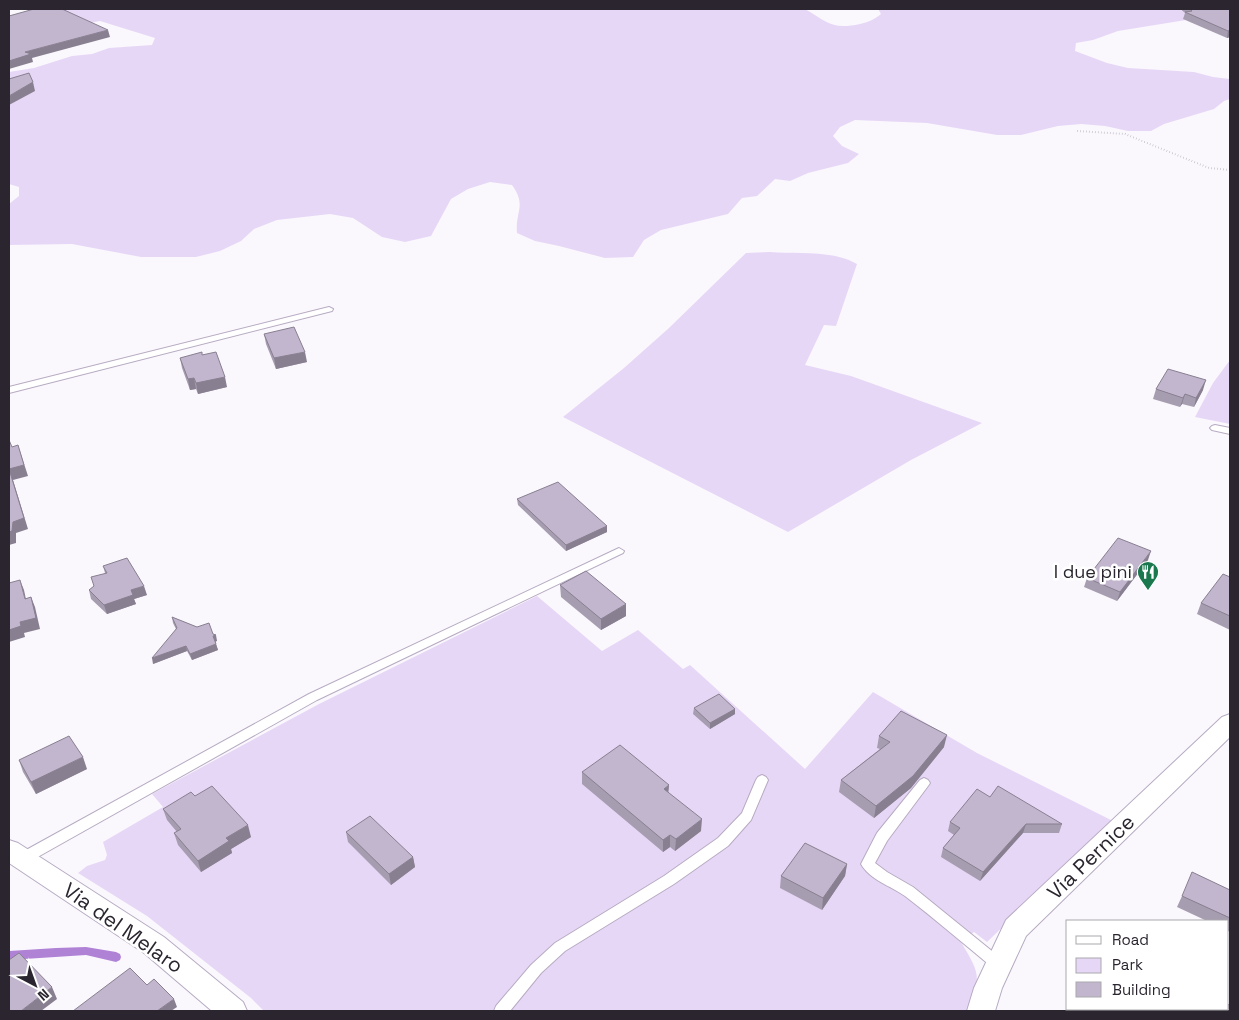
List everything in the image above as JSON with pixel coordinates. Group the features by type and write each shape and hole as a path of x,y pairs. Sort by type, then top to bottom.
{"street":[{"name":"Via Pernice","path":"981,1011 998,964 1016,928 1230,723"},
{"name":"Via del Melaro","path":"13,854 154,945 233,1011"}],"lane":[{"path":"9,390 330,309"},
{"path":"1215,428 1230,431"},
{"path":"13,854 313,697 618,551"},
{"path":"501,1011 536,969 560,947 669,880 723,842 747,816 762,780"},
{"path":"924,783 882,837 868,864 882,876 908,891 998,964"}],"path":[{"path":"1078,131 1125,134 1210,168 1230,170"}],"green space":[{"path":"59,9 805,9 830,24 850,26 876,18 881,14 878,9 1179,9 1185,13 1186,20 1118,31 1093,40 1076,43 1075,51 1107,63 1128,68 1194,72 1230,79 1230,99 1214,109 1164,124 1151,131 1128,131 1105,126 1081,124 1058,126 1021,135 997,135 927,123 855,120 840,127 833,136 842,146 859,154 848,163 808,173 790,181 775,179 757,196 742,198 728,214 661,230 644,240 633,257 605,258 535,241 517,233 520,204 516,192 512,185 490,182 468,189 451,199 431,236 405,242 382,237 353,218 330,214 277,220 254,229 241,241 220,251 196,257 141,257 72,244 9,245 9,204 19,196 19,187 9,184 9,72 34,68 72,56 92,54 109,48 152,45 155,38 100,21 79,25"},
{"path":"746,253 815,253 837,256 857,264 836,326 824,325 805,365 851,376 982,423 911,460 788,532 563,417 624,368 669,328"},
{"path":"1230,360 1230,424 1195,417 1213,383"},
{"path":"537,596 602,651 638,630 683,669 690,665 805,769 873,692 977,753 1113,821 987,942 974,932 961,942 972,961 977,975 977,982 969,1011 264,1011 251,998 147,916 78,873 87,866 105,860 107,855 103,842 163,807 152,794 319,704"}],"building":[{"path":"34,9 62,9 108,30 25,52 31,54 9,61 9,16"},
{"path":"1190,9 1230,9 1230,30 1228,31 1185,12 1192,11"},
{"path":"29,73 33,82 9,96 9,79"},
{"path":"294,327 305,352 274,358 264,334"},
{"path":"202,352 202,355 216,352 225,377 196,383 194,378 188,379 180,358"},
{"path":"1168,369 1206,380 1196,398 1185,394 1183,398 1156,389"},
{"path":"9,440 12,447 18,445 24,465 9,469"},
{"path":"9,469 24,518 13,522 12,531 9,532"},
{"path":"558,482 607,526 566,545 517,499"},
{"path":"1118,538 1151,551 1120,592 1087,578"},
{"path":"127,558 144,586 131,590 133,595 104,605 89,590 94,586 91,577 107,573 103,566"},
{"path":"586,571 626,604 601,619 560,585"},
{"path":"1223,574 1230,577 1230,616 1201,603"},
{"path":"20,580 25,599 31,597 36,618 20,622 21,626 9,630 9,583"},
{"path":"172,617 197,627 209,623 213,634 216,635 213,636 216,644 190,654 186,646 152,658 177,628"},
{"path":"719,694 735,709 710,723 694,708"},
{"path":"901,711 947,735 913,776 876,806 841,780 890,742 879,736"},
{"path":"69,736 83,757 31,782 19,760"},
{"path":"620,745 669,785 664,789 702,819 676,839 670,835 663,840 582,772"},
{"path":"212,786 248,825 226,838 229,841 198,861 174,833 181,829 163,809 191,792 195,796"},
{"path":"998,786 1062,824 1026,824 983,872 943,848 960,828 950,822 977,789 990,797"},
{"path":"370,816 413,857 389,874 346,832"},
{"path":"805,843 847,864 823,898 781,876"},
{"path":"1192,872 1230,890 1230,918 1182,896"},
{"path":"19,953 52,987 21,1011 9,1011 9,960"},
{"path":"130,968 147,985 154,979 174,999 157,1011 73,1011"},
{"path":"1166,1010 1202,1010 1201,1011"}],"waterway":[{"path":"9,956 86,951 116,957"}],"place":[{"name":"I due pini","path":"1148,591"}]}
